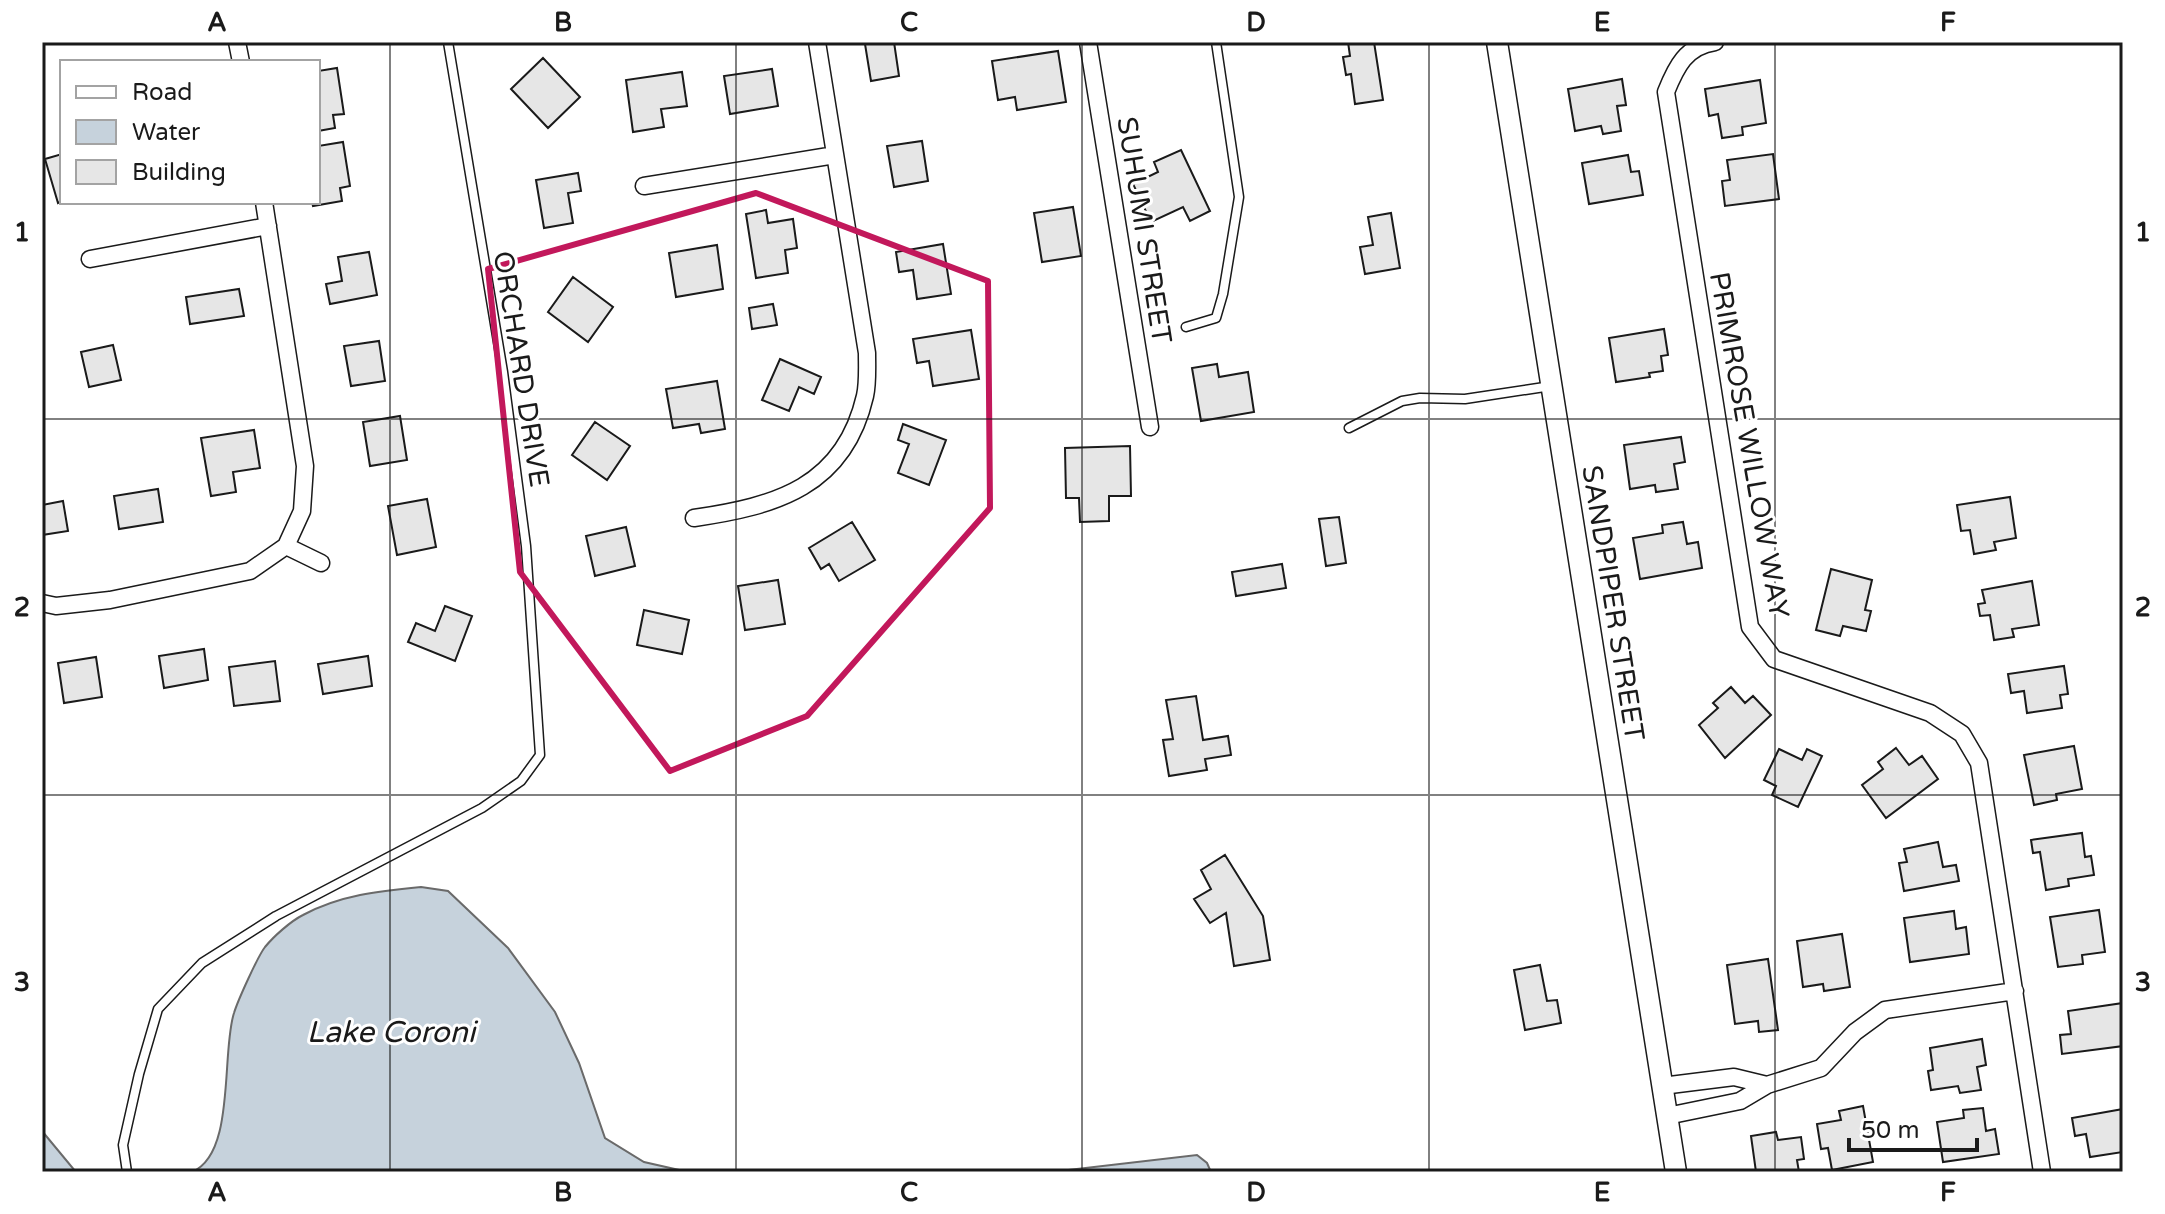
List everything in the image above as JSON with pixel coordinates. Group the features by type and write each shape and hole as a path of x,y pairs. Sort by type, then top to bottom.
{"street":[{"path":"694,518 772,503 804,487 829,465 853,433 866,394 867,353 817,42"},
{"name":"SUHUMI STREET","path":"1088,42 1150,427"},
{"name":"SANDPIPER STREET","path":"1497,42 1676,1172"},
{"name":"PRIMROSE WILLOW WAY","path":"1715,42 1701,44 1677,64 1666,92 1750,627 1774,659 1930,713 1962,734 1979,763 2042,1172"},
{"path":"644,186 835,155"},
{"path":"42,603 56,606 110,600 250,571 286,546 302,511 305,466 264,204"},
{"path":"90,259 268,226"},
{"path":"286,546 321,563"},
{"path":"1667,1116 1740,1101 1767,1085 1821,1068 1855,1032 1885,1010 2015,991"},
{"path":"1662,1086 1734,1077 1767,1085"}],"lane":[{"name":"ORCHARD DRIVE","path":"127,1172 123,1145 158,1009 202,963 276,916 482,808 521,781 540,755 526,546 503,372 448,42"},
{"path":"1186,327 1216,318 1239,197 1216,42"},
{"path":"1349,428 1402,401 1420,398 1465,399 1552,386"}],"highlighted area":[{"path":"756,193 988,281 990,508 807,716 670,771 520,572 488,269"}],"water":[{"name":"Lake Coroni","path":"421,887 448,891 508,948 555,1012 579,1063 605,1138 644,1162 688,1172 192,1172 206,1162 215,1145 225,1100 234,1013 265,947 293,921 317,908 375,892"},
{"path":"42,1131 76,1172 42,1172"},
{"path":"1197,1155 1207,1163 1211,1172 1051,1172"}],"building":[{"path":"894,42 899,76 871,81 865,44"},
{"path":"1348,42 1374,42 1383,100 1355,104 1351,74 1346,75 1343,57 1350,56"},
{"path":"1058,51 1066,102 1017,110 1015,97 998,100 992,61"},
{"path":"543,58 580,97 548,128 511,89"},
{"path":"337,68 344,114 333,115 335,128 320,131 320,71"},
{"path":"772,69 778,106 730,114 724,76"},
{"path":"682,72 687,106 661,109 664,127 633,132 626,80"},
{"path":"1622,79 1626,105 1617,106 1621,131 1603,134 1601,126 1575,131 1568,89"},
{"path":"1760,80 1766,123 1742,127 1743,135 1722,138 1718,114 1709,116 1705,89"},
{"path":"922,141 928,181 894,187 887,146"},
{"path":"343,142 350,186 340,188 342,201 313,206 320,204 320,146"},
{"path":"1181,150 1210,211 1190,221 1183,207 1151,222 1133,184 1158,172 1154,162"},
{"path":"1773,154 1779,199 1725,206 1722,181 1730,180 1727,160"},
{"path":"60,155 58,203 45,159"},
{"path":"1628,155 1631,172 1639,171 1643,195 1589,204 1582,163"},
{"path":"578,173 581,191 568,193 573,223 544,228 536,180"},
{"path":"1073,207 1081,256 1042,262 1034,213"},
{"path":"766,210 768,223 793,219 797,248 785,250 788,273 756,278 746,214"},
{"path":"1391,213 1400,268 1365,274 1360,247 1373,245 1368,217"},
{"path":"943,244 951,294 917,299 913,270 899,272 896,252"},
{"path":"717,245 723,289 676,297 669,253"},
{"path":"369,252 377,295 330,304 326,284 342,281 338,257"},
{"path":"573,277 613,307 588,342 548,312"},
{"path":"239,289 244,316 190,324 186,297"},
{"path":"773,304 777,325 752,329 749,308"},
{"path":"1664,329 1668,355 1661,356 1663,371 1649,373 1650,377 1616,382 1609,338"},
{"path":"971,330 979,379 933,386 929,361 917,363 913,339"},
{"path":"379,341 385,381 351,386 344,346"},
{"path":"113,345 121,380 89,387 81,352"},
{"path":"780,359 821,377 814,394 799,387 789,411 762,400"},
{"path":"1217,364 1219,377 1248,372 1254,412 1201,421 1192,368"},
{"path":"717,381 725,429 701,433 699,424 673,428 666,389"},
{"path":"400,416 407,460 370,466 363,422"},
{"path":"595,422 630,446 607,480 572,455"},
{"path":"903,424 946,440 929,485 898,473 909,444 898,440"},
{"path":"254,430 260,468 233,472 236,492 211,496 201,438"},
{"path":"1681,437 1685,462 1674,464 1678,489 1656,492 1655,485 1630,489 1624,445"},
{"path":"1130,446 1131,496 1109,496 1109,521 1080,522 1079,498 1066,498 1065,448"},
{"path":"158,489 163,522 119,529 114,496"},
{"path":"2010,497 2016,538 1994,542 1996,550 1974,554 1970,530 1961,531 1957,505"},
{"path":"427,499 436,547 397,555 388,506"},
{"path":"63,501 68,531 42,535 42,505"},
{"path":"1339,517 1346,563 1326,566 1319,519"},
{"path":"852,522 875,560 839,581 829,564 821,569 809,548"},
{"path":"1683,522 1687,544 1698,542 1702,568 1640,579 1633,538 1663,533 1662,525"},
{"path":"626,527 635,566 595,576 586,536"},
{"path":"1282,564 1286,588 1236,596 1232,572"},
{"path":"1831,569 1872,580 1865,610 1871,611 1866,631 1843,626 1840,636 1816,630"},
{"path":"778,580 785,624 745,630 738,586"},
{"path":"2032,581 2039,625 2012,629 2014,637 1994,640 1990,615 1980,616 1978,604 1985,603 1982,590"},
{"path":"445,606 472,616 455,661 408,642 416,623 435,631"},
{"path":"644,610 689,620 682,654 637,645"},
{"path":"204,649 208,680 164,688 159,656"},
{"path":"368,656 372,686 323,694 318,664"},
{"path":"96,657 102,697 64,703 58,663"},
{"path":"275,661 280,701 234,706 229,667"},
{"path":"2064,666 2068,694 2060,695 2062,708 2027,713 2024,691 2011,693 2008,674"},
{"path":"1731,687 1745,703 1753,696 1771,715 1725,758 1699,725 1718,708 1713,703"},
{"path":"1196,696 1203,740 1228,736 1231,755 1205,759 1207,770 1169,776 1163,740 1173,739 1166,700"},
{"path":"2074,746 2082,789 2056,794 2057,800 2034,805 2024,755"},
{"path":"1896,748 1909,765 1922,756 1938,779 1886,818 1862,785 1883,769 1878,762"},
{"path":"1779,749 1802,760 1807,749 1822,756 1798,807 1772,795 1776,786 1764,780"},
{"path":"2082,833 2085,857 2091,856 2094,875 2068,879 2069,886 2046,890 2040,852 2033,853 2031,840"},
{"path":"1938,842 1943,867 1956,865 1959,881 1904,891 1899,863 1907,862 1904,849"},
{"path":"1225,855 1263,916 1270,960 1234,966 1226,913 1210,923 1194,899 1211,889 1201,870"},
{"path":"2099,910 2105,952 2082,955 2083,964 2058,967 2050,917"},
{"path":"1954,911 1956,929 1966,927 1969,954 1910,962 1904,918"},
{"path":"1842,934 1850,987 1824,991 1823,984 1803,987 1797,941"},
{"path":"1768,959 1778,1030 1759,1032 1758,1021 1735,1024 1727,965"},
{"path":"1540,965 1547,1001 1557,1000 1561,1023 1525,1030 1514,970"},
{"path":"2123,1003 2123,1046 2062,1054 2060,1035 2071,1034 2068,1011"},
{"path":"1982,1039 1986,1065 1977,1067 1981,1090 1960,1093 1958,1086 1931,1090 1928,1071 1933,1070 1930,1048"},
{"path":"1863,1106 1873,1162 1832,1170 1828,1148 1821,1149 1817,1124 1841,1120 1839,1111"},
{"path":"1983,1108 1986,1131 1995,1129 1999,1154 1943,1162 1937,1122 1964,1118 1963,1110"},
{"path":"2123,1109 2123,1152 2090,1157 2086,1134 2075,1136 2072,1118"},
{"path":"1776,1132 1778,1140 1801,1137 1804,1159 1797,1160 1799,1172 1756,1172 1751,1136"}]}
